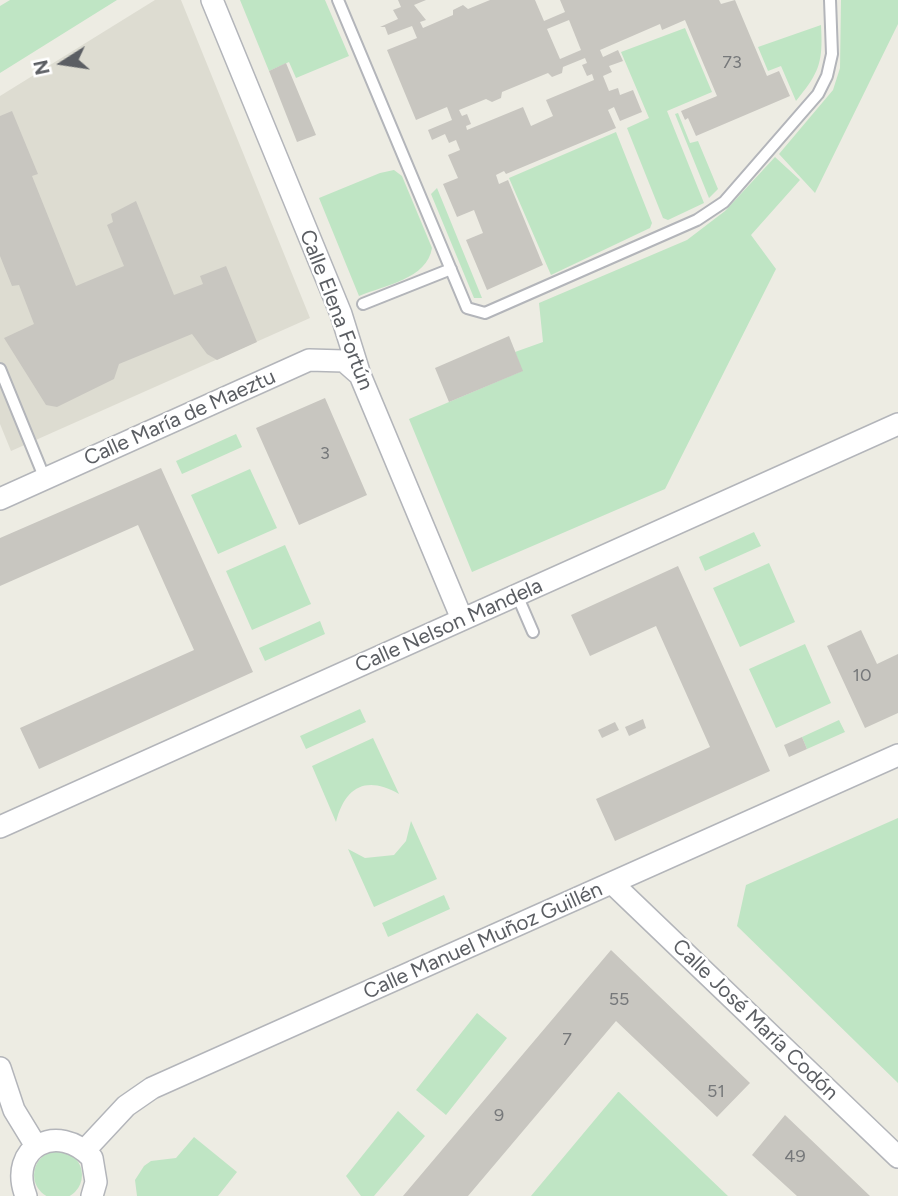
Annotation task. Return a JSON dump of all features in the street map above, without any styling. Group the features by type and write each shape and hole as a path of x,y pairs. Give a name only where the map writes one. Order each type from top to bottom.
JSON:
{"street":[{"name":"Calle Elena Fortún","path":"212,0 341,314 360,375 462,619"},
{"name":"Calle María de Maeztu","path":"0,499 309,360 345,361 360,375"},
{"name":"Calle Nelson Mandela","path":"0,827 898,424"},
{"name":"Calle Manuel Muñoz Guillén","path":"85,1150 126,1106 152,1088 898,755"},
{"name":"Calle José María Codón","path":"612,883 898,1157"},
{"path":"0,1068 14,1110 36,1146"},
{"path":"26,1196 21,1183 21,1170 27,1155 36,1146 50,1140 65,1140 85,1150 92,1158 96,1182 92,1196"}],"lane":[{"path":"338,0 467,308 485,313 697,220 724,202 818,94 827,76 832,54 830,0"},
{"path":"363,304 451,269"},
{"path":"0,369 45,479"},
{"path":"517,595 533,632"}],"shaded area":[{"path":"155,0 181,0 310,318 11,451 0,424 0,96"}],"green space":[{"path":"10,0 117,0 0,73 0,6"},
{"path":"240,0 325,0 349,56 296,78 289,62 269,71"},
{"path":"841,0 898,0 898,24 815,193 779,154 833,90 840,68"},
{"path":"821,25 818,66 796,101 781,66 768,71 758,47"},
{"path":"685,28 712,92 667,111 704,203 668,220 663,218 627,128 649,118 621,52"},
{"path":"678,113 690,143 698,141 718,189 709,198 675,114"},
{"path":"616,132 652,223 650,228 551,275 509,178"},
{"path":"775,157 800,180 751,235 776,269 665,489 472,572 409,419 522,371 515,352 543,342 539,303 687,240 725,211"},
{"path":"394,170 402,176 432,248 428,259 414,274 359,296 319,198"},
{"path":"437,188 482,298 474,298 431,194"},
{"path":"236,434 242,447 182,474 176,461"},
{"path":"250,469 277,528 218,554 191,495"},
{"path":"754,532 761,546 705,571 699,557"},
{"path":"285,545 311,604 252,630 226,571"},
{"path":"769,563 795,622 740,647 713,588"},
{"path":"320,621 325,634 265,661 259,648"},
{"path":"805,644 831,703 776,728 749,669"},
{"path":"360,709 366,722 306,749 300,736"},
{"path":"839,720 845,732 807,749 802,737"},
{"path":"373,738 399,794 376,785 358,788 345,800 336,822 312,766"},
{"path":"898,818 898,1083 737,926 746,885"},
{"path":"411,821 437,879 374,907 348,849 365,858 394,855 406,841"},
{"path":"444,895 450,909 388,937 382,923"},
{"path":"477,1013 507,1038 446,1115 416,1090"},
{"path":"619,1092 728,1196 531,1196"},
{"path":"398,1111 425,1136 374,1196 361,1196 346,1176"},
{"path":"194,1137 237,1172 218,1196 137,1196 135,1180 144,1166 151,1161 176,1158"},
{"path":"58,1151 75,1158 82,1175 75,1192 58,1199 41,1192 34,1175 41,1158"}],"building":[{"path":"398,0 426,0 414,5 426,20 420,22 423,28 453,15 453,10 463,5 468,9 490,0 535,0 544,21 565,12 560,0 719,0 721,4 735,0 767,76 779,71 790,96 696,136 688,118 685,120 681,111 717,96 685,20 662,30 660,24 600,50 603,57 618,50 623,61 609,66 612,72 603,76 609,91 618,88 620,95 633,90 642,112 620,121 614,107 608,110 616,128 506,174 504,171 496,175 499,184 508,180 543,265 487,290 466,240 483,233 474,210 457,217 443,184 458,178 448,155 460,150 456,140 449,143 445,134 432,140 428,130 452,120 447,107 416,120 387,50 417,38 412,26 388,35 385,27 380,27 398,19 393,10 401,7","holes":["569,20 581,50 560,59 547,29","585,58 587,63 582,65 587,76 592,74 594,80 546,100 553,116 531,126 523,107 467,130 466,126 471,124 467,114 462,116 459,110 486,99 492,102 501,98 502,92 548,73 552,77 562,73 563,67"]},
{"path":"286,63 316,135 297,142 269,71"},
{"path":"12,111 38,174 32,176 76,286 124,266 107,225 113,222 111,214 136,201 174,295 203,284 200,276 226,266 257,342 217,360 207,354 192,334 119,364 114,379 57,407 46,405 4,338 34,324 19,285 12,286 0,256 0,116"},
{"path":"509,336 523,371 449,402 435,368"},
{"path":"325,398 367,495 299,525 256,428"},
{"path":"161,468 253,672 39,769 20,728 194,650 138,525 0,586 0,538"},
{"path":"678,566 770,771 615,841 596,799 710,747 656,626 590,656 571,615"},
{"path":"861,630 877,664 898,654 898,713 865,728 827,646"},
{"path":"643,719 646,728 629,736 625,727"},
{"path":"615,722 619,730 602,738 598,730"},
{"path":"802,737 807,749 789,757 784,745"},
{"path":"611,950 750,1083 717,1117 616,1021 468,1196 403,1196"},
{"path":"785,1115 870,1196 797,1196 752,1155"}]}
